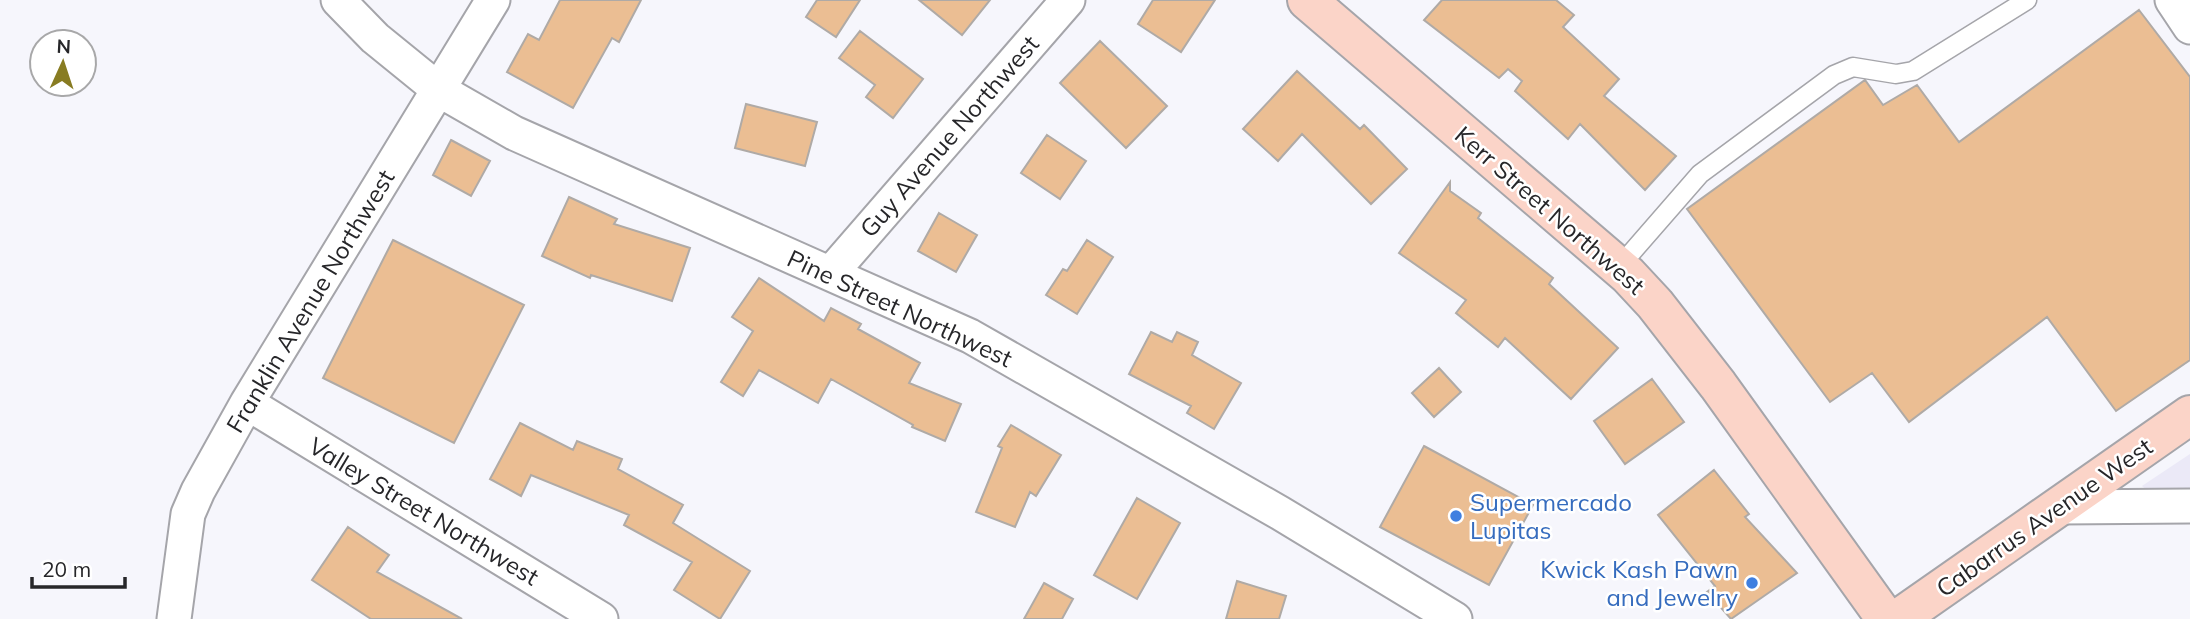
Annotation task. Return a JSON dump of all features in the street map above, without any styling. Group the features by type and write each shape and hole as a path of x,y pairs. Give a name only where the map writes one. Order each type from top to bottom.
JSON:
{"street":[{"name":"Pine Street Northwest","path":"338,0 375,37 439,90 514,133 970,336 1280,513 1455,619"},
{"name":"Franklin Avenue Northwest","path":"174,619 188,514 221,446 493,0"},
{"name":"Guy Avenue Northwest","path":"831,273 1068,0"},
{"name":"Kerr Street Northwest","path":"1307,0 1619,267 1656,304 1718,385 1886,619"},
{"path":"2172,0 2190,27"},
{"name":"Valley Street Northwest","path":"247,403 601,619"},
{"name":"Cabarrus Avenue West","path":"1898,619 2190,415"},
{"path":"2061,507 2190,506"}],"lane":[{"path":"1619,267 1700,174 1835,75 1853,67 1896,74 1913,71 2027,0"}],"shaded area":[{"path":"2190,454 2190,495 2154,496 2142,486"}],"building":[{"path":"560,0 641,0 619,42 612,38 573,108 507,72 528,34 539,40"},
{"path":"817,0 860,0 836,37 806,17"},
{"path":"919,0 990,0 962,35"},
{"path":"1153,0 1215,0 1181,52 1138,24"},
{"path":"1442,0 1556,0 1574,15 1563,27 1619,79 1604,96 1676,156 1645,190 1580,124 1568,139 1515,91 1522,81 1508,69 1499,78 1424,20"},
{"path":"2139,10 2190,77 2190,360 2116,411 2047,317 1909,422 1872,373 1830,402 1687,209 1865,80 1883,105 1917,85 1959,142"},
{"path":"860,31 923,79 893,118 866,97 875,85 839,58"},
{"path":"1100,41 1167,106 1126,148 1060,83"},
{"path":"1297,71 1360,129 1364,125 1407,169 1371,204 1302,134 1278,161 1243,129"},
{"path":"746,104 817,122 805,166 735,148"},
{"path":"1047,135 1086,161 1060,199 1021,173"},
{"path":"451,140 490,161 471,196 433,175"},
{"path":"1450,182 1450,191 1481,213 1478,218 1553,278 1549,284 1618,348 1571,399 1505,338 1498,347 1456,313 1466,300 1399,253"},
{"path":"569,197 617,219 614,224 690,248 672,301 591,275 590,278 542,256"},
{"path":"939,213 977,235 956,272 918,251"},
{"path":"393,240 524,305 454,443 323,378"},
{"path":"1087,240 1113,257 1077,314 1046,295 1063,269 1067,271"},
{"path":"759,278 824,321 831,308 861,324 858,329 920,363 909,383 961,404 945,441 912,427 913,425 831,379 818,403 759,370 743,396 721,382 753,331 732,317"},
{"path":"1151,332 1172,342 1177,332 1198,342 1192,355 1241,383 1214,429 1187,413 1191,406 1129,374"},
{"path":"1439,368 1461,392 1434,417 1412,393"},
{"path":"1652,379 1684,422 1625,464 1594,421"},
{"path":"520,423 573,450 577,441 622,459 618,469 683,505 673,523 750,571 720,619 674,590 692,562 624,525 629,515 531,475 521,496 490,479"},
{"path":"1011,425 1061,455 1036,496 1030,492 1015,527 976,512 1002,448 998,446"},
{"name":"Supermercado Lupitas","path":"1424,446 1533,505 1489,585 1380,527"},
{"path":"1714,470 1749,514 1745,517 1797,573 1731,619 1707,592 1715,586 1658,515"},
{"path":"1137,498 1180,523 1137,599 1094,575"},
{"path":"348,527 389,555 377,572 462,619 371,619 312,580"},
{"path":"1237,581 1286,596 1279,619 1226,619"},
{"path":"1044,583 1073,599 1062,619 1024,619"}],"place":[{"name":"Supermercado Lupitas","path":"1456,516"},
{"name":"Kwick Kash Pawn and Jewelry","path":"1752,583"}]}
